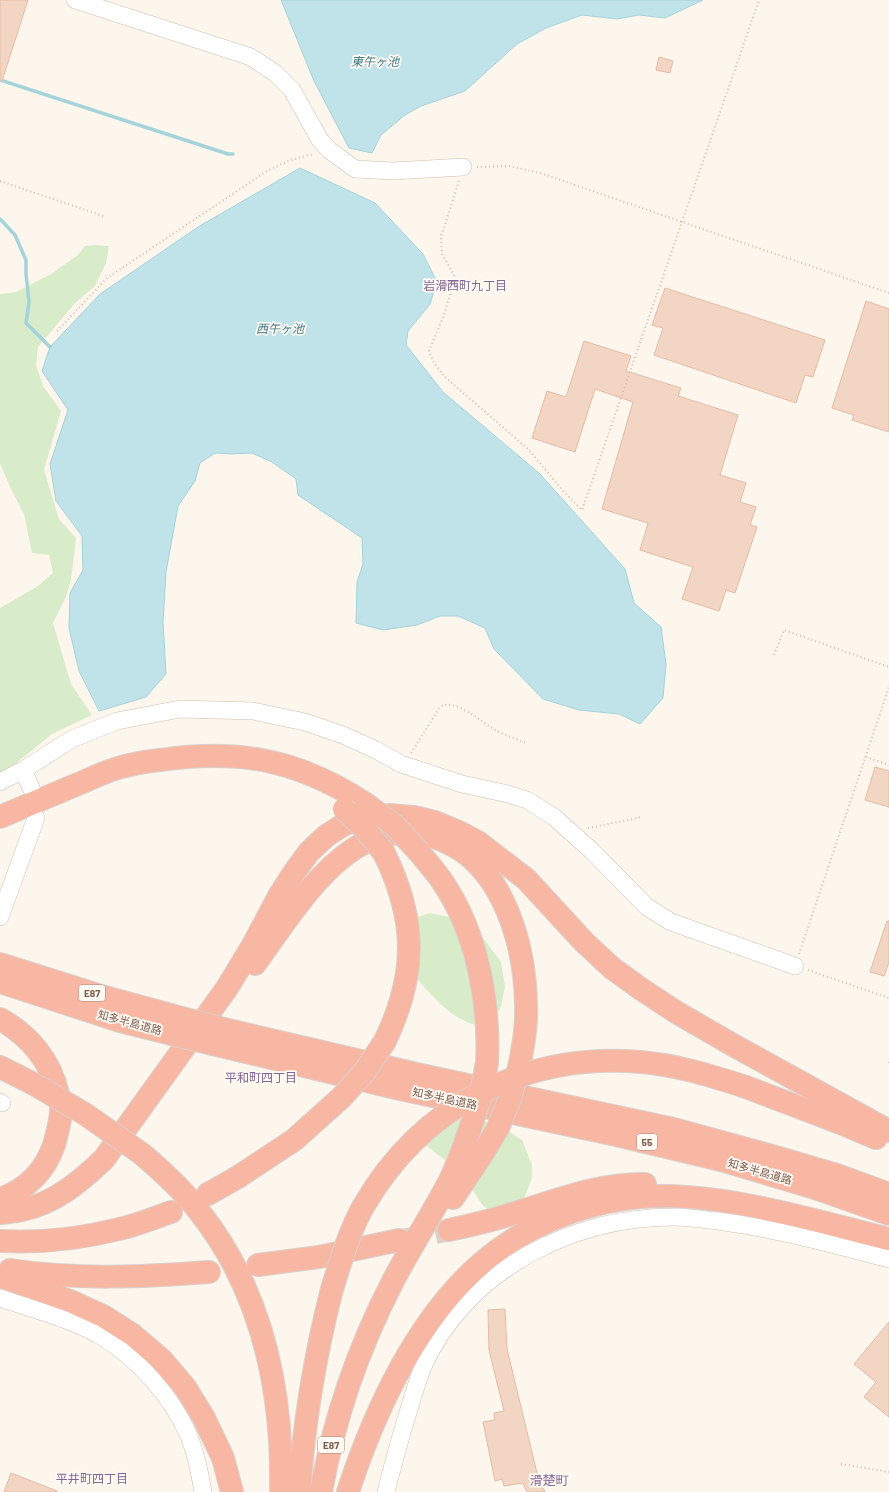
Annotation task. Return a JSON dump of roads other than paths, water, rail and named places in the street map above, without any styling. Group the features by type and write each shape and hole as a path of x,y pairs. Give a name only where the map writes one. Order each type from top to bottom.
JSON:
{"highway":[{"path":"0,817 115,769 150,761 187,756 224,755 253,758 282,764 307,772 330,783 366,804 394,825 419,852 442,882 457,908 477,960 487,1018 487,1063 480,1097 463,1150 449,1181 407,1255 377,1314 358,1358 344,1400"},
{"path":"187,756 264,771 292,780 316,790 344,809 365,829 384,853 392,868 403,900 409,950 408,967 401,1002 385,1041 365,1071 342,1097 294,1140 238,1177 208,1194"},
{"path":"0,1213 22,1210 44,1203 61,1194 83,1179 104,1159 180,1036 227,988 253,945 279,896 309,852 326,836 343,825 365,817 390,815 414,817 435,822 478,842 526,879 584,942 612,968 641,989 676,1012 733,1045 889,1130"},
{"path":"180,1036 191,1049 298,906 328,870 342,858 367,842 394,833 410,832 437,838 462,850 476,862 485,873 505,905 520,950 527,1006 519,1068 509,1101 498,1128 413,1264 344,1400"},
{"name":"知多半島道路","path":"0,964 98,995 180,1036"},
{"name":"知多半島道路","path":"0,982 120,1021 180,1036 219,1037 402,1080 616,1135 721,1160 815,1188 889,1214"},
{"path":"0,1019 23,1035 37,1048 48,1064 56,1084 61,1107 59,1128 50,1155 40,1172 28,1184 12,1195 0,1199"},
{"path":"299,1492 306,1413 314,1367 332,1289 353,1227 362,1208 387,1170 402,1151 432,1124 473,1096 498,1083 553,1066 594,1061 619,1060 642,1062 686,1069 746,1087 843,1124 889,1144"},
{"path":"0,1067 32,1083 85,1114 142,1154 181,1191 198,1210 231,1260 254,1310 267,1352 274,1384 282,1466 281,1492"},
{"name":"知多半島道路","path":"402,1080 681,1131 837,1175 889,1194"},
{"path":"448,1230 504,1216 581,1192 605,1187 640,1184 684,1187 736,1199 790,1215"},
{"path":"348,1492 366,1443 392,1384 425,1330 462,1282 483,1262 525,1233 570,1212 592,1206 643,1197 670,1196 706,1199 750,1206 889,1239"},
{"path":"0,1241 66,1239 120,1229 171,1212"},
{"path":"258,1265 319,1257 399,1240"},
{"path":"0,1269 66,1277 96,1278 140,1277 208,1272"},
{"path":"0,1276 70,1301 103,1316 133,1335 161,1359 185,1387 204,1418 223,1458 232,1492"},
{"name":"E87","path":"321,1492 330,1448 344,1400"}],"street":[{"path":"75,0 251,57 275,73 292,90 320,140 329,150 355,169 393,171 463,167"},
{"path":"0,782 23,770 72,739 117,721 180,709 253,711 305,722 343,735 376,750 404,766 462,784 508,794 527,800 554,817 592,851 647,907 670,922 795,966"},
{"path":"23,770 31,788"},
{"path":"0,917 36,818"},
{"path":"386,1492 416,1386 425,1362 438,1340 467,1300 483,1286 501,1271 548,1245 597,1226 647,1218 677,1217 764,1229 841,1246 889,1259"},
{"path":"0,1298 64,1320 99,1335 124,1352 152,1380 175,1409 189,1436 198,1462 203,1492"}],"water":[{"name":"東午ヶ池","path":"281,0 703,0 665,18 639,15 617,19 582,15 546,28 517,44 465,91 421,106 405,115 381,135 372,153 349,148 314,81"},
{"name":"西午ヶ池","path":"300,168 375,203 423,254 437,282 430,304 408,331 406,345 443,392 540,474 625,569 634,603 661,627 666,664 663,698 640,724 619,714 579,710 543,699 494,649 485,628 458,616 440,616 417,625 383,630 356,623 357,582 363,564 362,538 298,495 296,479 272,462 252,453 215,453 200,463 195,481 178,506 166,572 163,622 166,674 146,697 99,711 79,671 69,628 70,593 83,570 82,536 56,501 50,464 68,410 42,371 50,347 100,294 198,227"}],"waterway":[{"path":"0,80 228,154 233,154"},
{"path":"0,219 15,235 26,260 29,302 26,323 50,347"}],"tunnel":[{"path":"403,1240 449,1230"}],"district":[{"name":"岩滑西町九丁目","path":"465,285"},
{"name":"平和町四丁目","path":"261,1077"},
{"name":"平井町四丁目","path":"92,1478"},
{"name":"滑楚町","path":"549,1480"}]}
